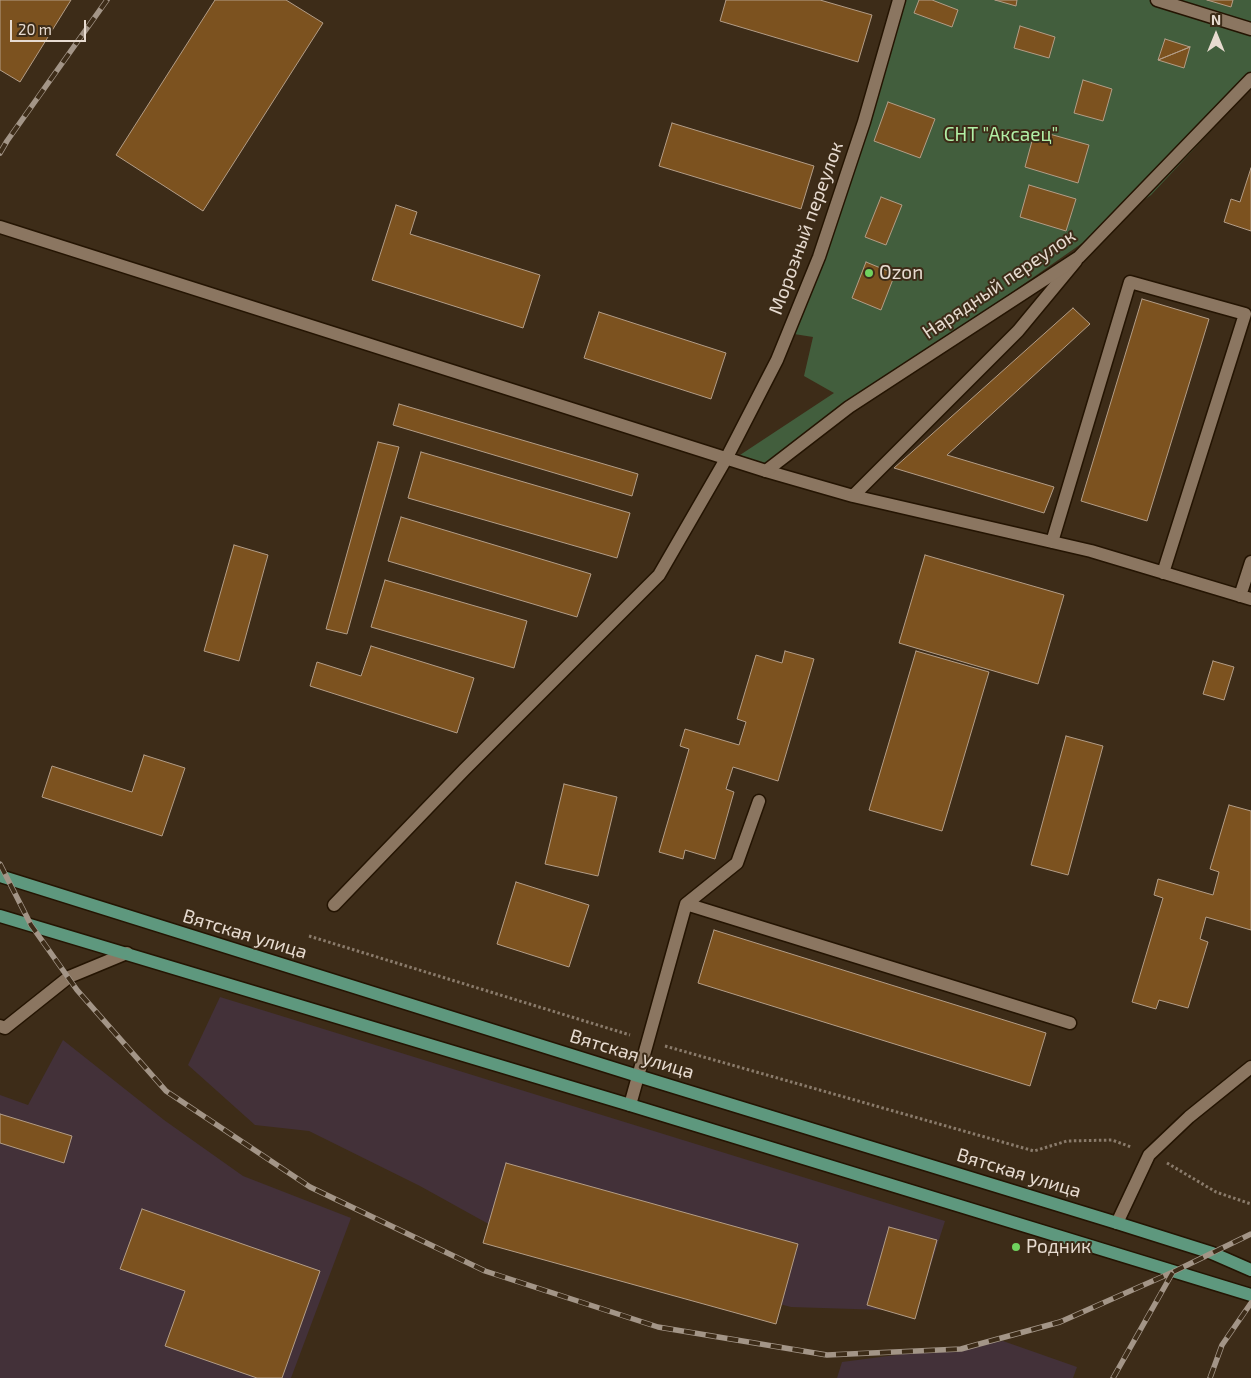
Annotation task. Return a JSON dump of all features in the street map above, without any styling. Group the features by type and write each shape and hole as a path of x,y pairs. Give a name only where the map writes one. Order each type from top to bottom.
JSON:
{"main road":[{"name":"Вятская улица","path":"0,876 638,1076 1117,1223 1212,1253 1251,1270"},
{"path":"0,916 630,1105 1251,1295"}],"street":[{"name":"Морозный переулок","path":"334,905 464,770 659,575 726,459 777,360 819,257 864,122 899,0"},
{"path":"1157,0 1251,29"},
{"name":"Нарядный переулок","path":"766,471 849,407 1079,257 1251,78"},
{"path":"0,227 726,459 853,496 1091,551 1245,597 1251,562"},
{"path":"853,496 1018,331 1079,257"},
{"path":"1052,542 1130,282 1246,314 1163,573"},
{"path":"630,1105 686,904 737,862 759,801"},
{"path":"686,904 1070,1023"},
{"path":"0,1026 5,1028 69,977 127,953"},
{"path":"1117,1223 1149,1155 1189,1117 1251,1067"}],"path":[{"path":"309,936 648,1041 1034,1151 1067,1141 1112,1140 1171,1165 1216,1192 1251,1204"}],"shaded area":[{"path":"220,997 945,1221 916,1311 791,1307 503,1232 420,1186 309,1131 255,1125 188,1065"},
{"path":"63,1040 164,1120 243,1176 351,1218 291,1378 0,1378 0,1095 28,1105"},
{"path":"1003,1341 1077,1367 1073,1378 837,1378 842,1362"}],"green space":[{"name":"СНТ \"Аксаец\"","path":"905,0 1251,0 1251,88 1151,195 765,465 740,455 834,393 804,376 813,337 794,334"}],"building":[{"path":"0,0 71,0 20,82 0,70"},
{"path":"215,0 286,0 323,23 203,211 116,155"},
{"path":"726,0 820,0 872,15 858,62 720,21"},
{"path":"919,0 932,0 958,10 952,27 914,13"},
{"path":"995,0 1017,0 1016,6"},
{"path":"1207,0 1233,0 1231,7"},
{"path":"1020,26 1055,37 1049,58 1014,48"},
{"path":"1165,39 1190,47 1158,60"},
{"path":"1190,47 1184,68 1158,60"},
{"path":"1083,80 1112,89 1103,121 1074,113"},
{"path":"888,102 935,119 920,158 874,141"},
{"path":"672,123 814,166 801,209 659,166"},
{"path":"1035,130 1089,145 1078,183 1025,167"},
{"path":"1251,168 1251,231 1224,222 1231,199 1240,202"},
{"path":"1029,185 1076,199 1066,231 1020,217"},
{"path":"881,197 902,205 886,245 865,237"},
{"path":"396,205 417,212 410,234 540,275 523,328 372,280"},
{"path":"866,262 895,274 881,310 852,298"},
{"path":"1142,299 1209,319 1147,521 1081,501"},
{"path":"1073,308 1090,324 947,455 1054,487 1044,513 894,468"},
{"path":"599,312 726,353 711,399 584,358"},
{"path":"399,404 638,474 632,496 393,425"},
{"path":"378,442 399,447 347,634 326,629"},
{"path":"421,452 630,513 617,558 408,498"},
{"path":"401,517 591,574 577,617 388,561"},
{"path":"234,545 268,555 239,661 204,651"},
{"path":"925,555 1064,595 1038,684 899,643"},
{"path":"385,580 527,621 514,668 371,627"},
{"path":"371,646 474,678 457,733 310,686 317,662 361,676"},
{"path":"785,651 814,659 778,781 733,767 726,789 734,792 715,859 685,850 683,859 659,852 689,749 680,746 685,729 739,745 746,722 737,719 756,655 782,663"},
{"path":"916,651 989,672 942,831 869,810"},
{"path":"1213,661 1234,667 1224,700 1203,694"},
{"path":"1066,736 1103,746 1068,875 1031,865"},
{"path":"144,755 185,768 162,836 42,797 52,766 132,792"},
{"path":"564,784 617,797 598,876 545,864"},
{"path":"1229,805 1251,811 1251,930 1206,917 1200,939 1208,942 1188,1008 1159,1000 1156,1009 1132,1002 1163,898 1154,895 1158,879 1213,895 1219,872 1210,869"},
{"path":"516,882 589,905 569,967 497,944"},
{"path":"714,930 1046,1033 1030,1086 698,983"},
{"path":"0,1114 72,1136 64,1163 0,1143"},
{"path":"506,1163 798,1244 776,1324 483,1243"},
{"path":"142,1209 320,1271 282,1378 257,1378 165,1346 185,1291 120,1269"},
{"path":"889,1227 937,1240 915,1319 867,1305"}],"railway":[{"path":"0,153 107,0"},
{"path":"0,864 31,925 77,990 166,1091 310,1187 485,1271 658,1327 827,1355 961,1349 1060,1322 1173,1272 1251,1234"},
{"path":"1113,1378 1173,1272"},
{"path":"1210,1378 1222,1345 1251,1303"}],"place":[{"name":"Ozon","path":"869,273"},
{"name":"Родник","path":"1016,1247"}]}
